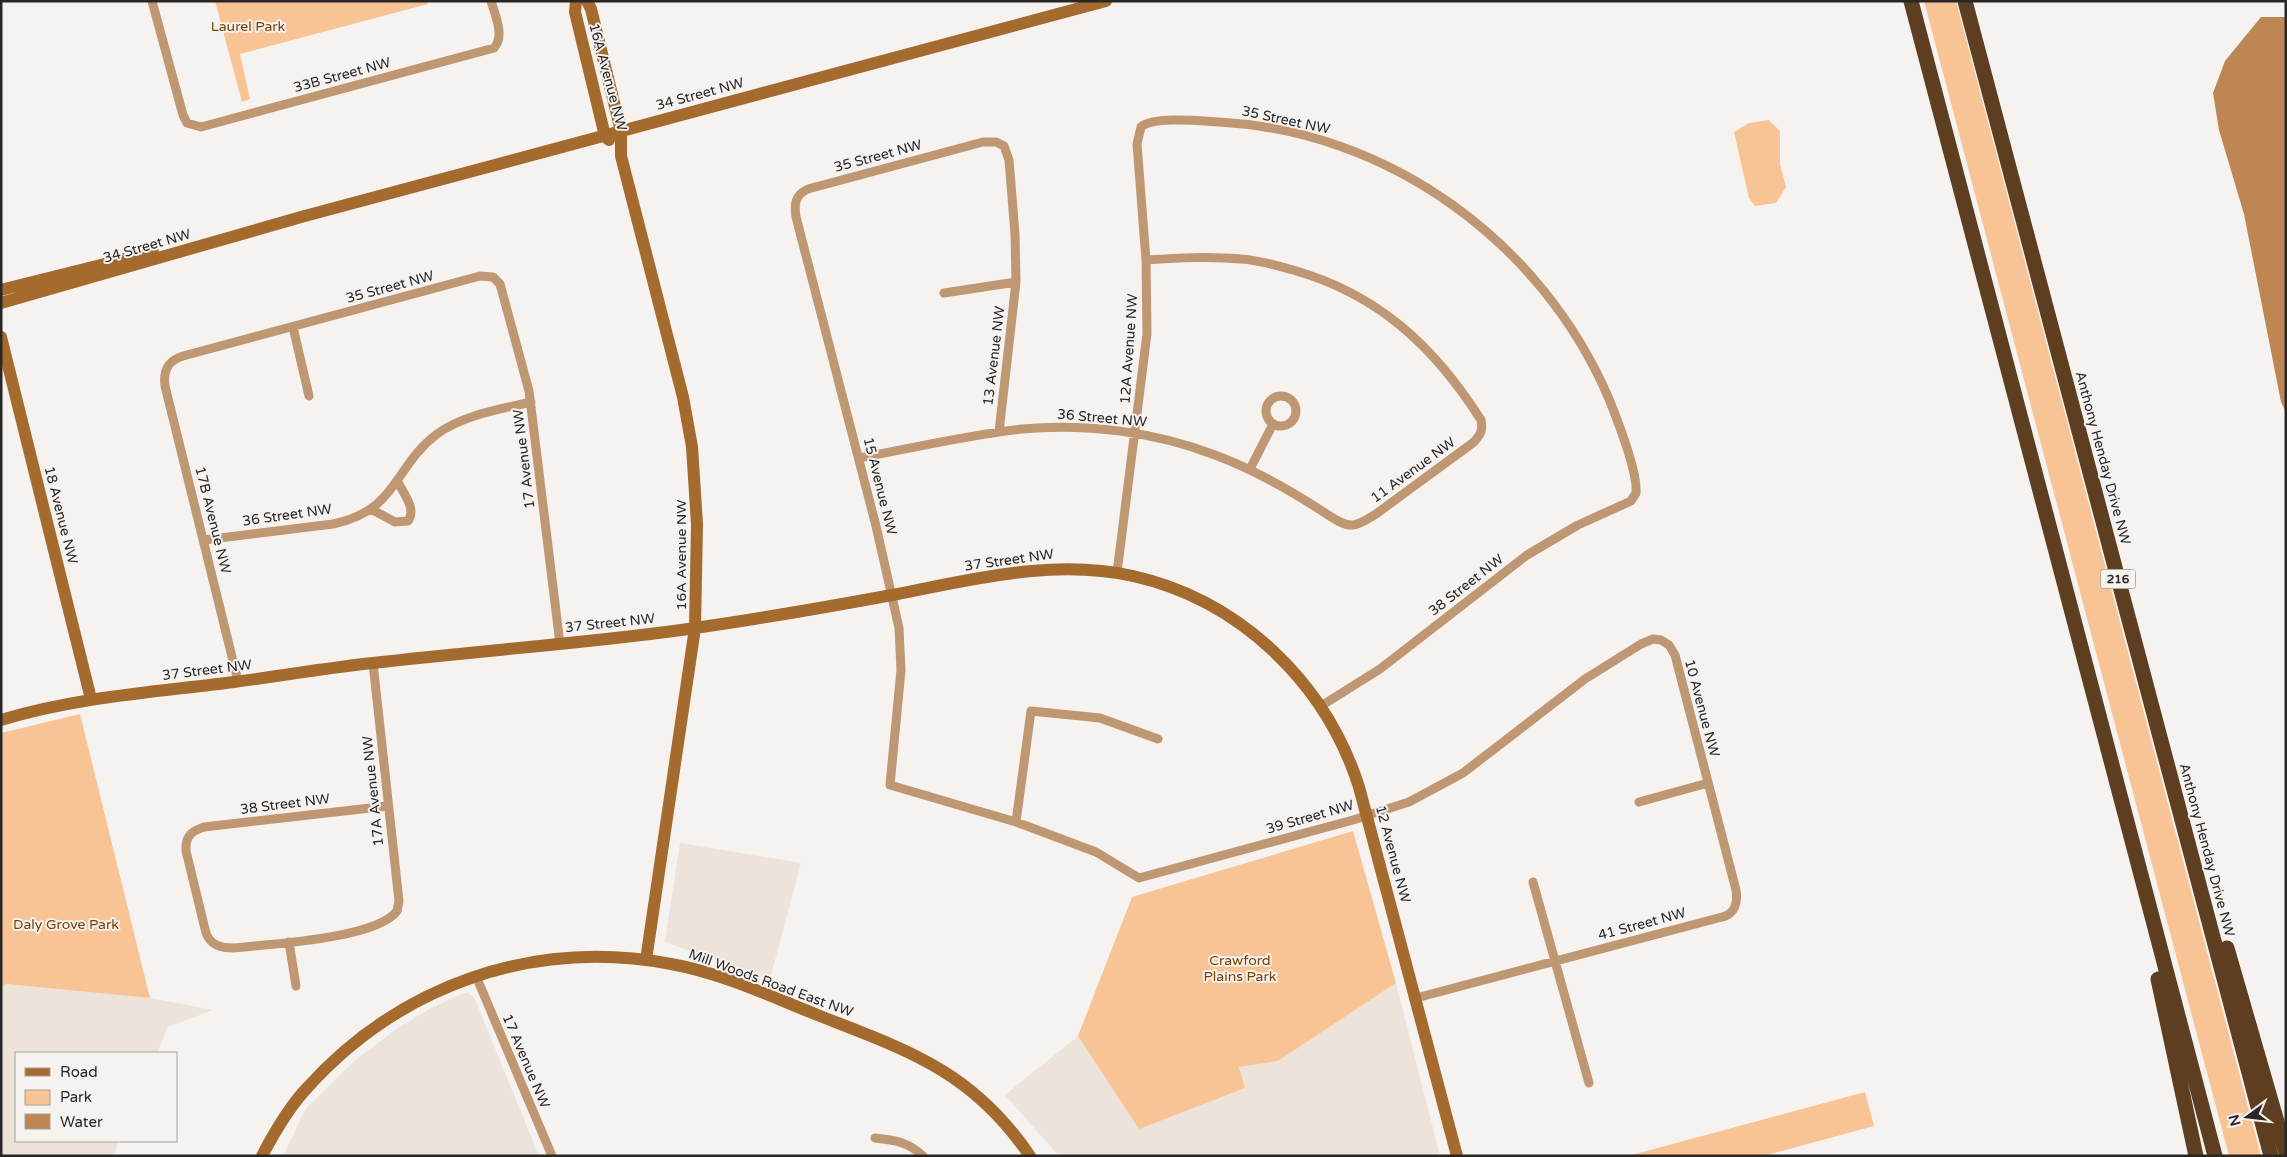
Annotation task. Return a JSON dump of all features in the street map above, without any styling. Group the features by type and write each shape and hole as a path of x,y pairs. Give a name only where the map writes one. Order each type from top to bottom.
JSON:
{"highway":[{"path":"1910,1 2215,1156"},
{"name":"Anthony Henday Drive NW","path":"1966,1 2271,1156"},
{"path":"2106,743 2196,1156"},
{"path":"2196,869 2216,910 2286,1153"}],"street":[{"name":"33B Street NW","path":"152,1 183,115 187,123 201,127 489,50 498,44 499,32 491,1"},
{"name":"16A Avenue NW","path":"576,1 575,12 605,136 621,156"},
{"name":"16A Avenue NW","path":"587,1 591,9 621,131 621,156 683,397 692,447 698,533 695,628 646,960"},
{"name":"34 Street NW","path":"1,290 302,216 1106,1"},
{"name":"35 Street NW","path":"1141,127 1149,122 1204,121 1251,125 1291,132 1339,146 1409,177 1473,219 1508,251 1550,298 1575,335 1596,371 1616,417 1636,484 1635,496"},
{"name":"12A Avenue NW","path":"1117,573 1147,334 1146,260 1137,144 1141,127"},
{"name":"35 Street NW","path":"796,199 808,189 983,142 1000,143"},
{"name":"13 Avenue NW","path":"999,432 1016,282 1015,234 1009,154 1000,143"},
{"name":"15 Avenue NW","path":"796,199 796,216 893,595 899,628 902,657 890,784"},
{"name":"34 Street NW","path":"1,303 302,216"},
{"name":"11 Avenue NW","path":"1146,260 1206,257 1256,261 1303,273 1345,290 1384,312 1430,351 1481,420 1482,428 1480,435 1474,442 1376,514 1362,522 1351,525"},
{"name":"35 Street NW","path":"167,366 174,359 183,356 480,276 494,277"},
{"name":"17 Avenue NW","path":"494,277 502,289 531,402 560,644"},
{"name":"13 Avenue NW","path":"944,293 1016,282"},
{"path":"293,327 309,396"},
{"name":"18 Avenue NW","path":"1,338 91,700"},
{"name":"17B Avenue NW","path":"167,366 164,375 165,386 238,682"},
{"name":"36 Street NW","path":"204,540 333,524 349,520 371,509 384,499 398,482 416,454 439,433 462,421 531,402"},
{"path":"1250,469 1274,424"},
{"name":"36 Street NW","path":"858,458 999,432 1059,427 1135,434 1192,446 1250,469 1279,484 1336,520 1351,525"},
{"path":"371,509 395,522 408,521 411,518 411,508 398,482"},
{"name":"38 Street NW","path":"1321,706 1380,669 1527,555 1578,525 1628,503 1635,496"},
{"name":"37 Street NW","path":"1,720 31,711 91,700 373,663 695,628 1036,569 1074,569 1117,573 1178,590 1215,608"},
{"name":"12 Avenue NW","path":"1215,608 1250,632 1278,655 1302,681 1321,706 1350,762 1367,815 1457,1156"},
{"name":"39 Street NW","path":"890,784 1016,822 1096,852 1139,878 1409,802 1444,785 1471,768 1610,662 1649,640 1666,642"},
{"name":"10 Avenue NW","path":"1666,642 1674,655 1736,890 1737,901 1734,910"},
{"name":"17A Avenue NW","path":"289,942 348,932 381,922 394,915 399,906 373,663"},
{"path":"1016,822 1031,711 1100,718 1158,739"},
{"path":"1639,802 1708,783"},
{"name":"38 Street NW","path":"289,942 234,948 214,944 206,933 190,869 186,851 188,836 204,827 388,806"},
{"path":"1533,882 1589,1083"},
{"name":"41 Street NW","path":"1416,998 1726,916 1734,910"},
{"path":"289,942 296,986"},
{"name":"Mill Woods Road East NW","path":"262,1156 306,1089 348,1047 395,1013 444,988 514,965 559,958 599,956 646,960 686,967 731,981 916,1054 950,1074 979,1097 1012,1132 1030,1156"},
{"name":"17 Avenue NW","path":"476,976 552,1156"},
{"path":"875,1138 901,1141 913,1147 923,1156"}],"shaded area":[{"path":"680,843 801,863 770,979 665,942"},
{"path":"1396,983 1440,1156 1059,1156 1005,1095 1078,1036 1139,1128 1244,1088 1239,1067 1278,1061"},
{"path":"5,984 150,998 213,1010 168,1027 157,1052 15,1052 15,1142 119,1142 113,1156 1,1156 1,986"},
{"path":"465,993 474,997 539,1156 283,1156 306,1108 358,1058 395,1030 431,1008"}],"green space":[{"name":"Laurel Park","path":"215,1 427,1 428,4 240,54 250,99 242,102"},
{"path":"1924,1 1956,1 2261,1156 2229,1156"},
{"path":"1769,120 1780,131 1780,164 1786,187 1776,203 1755,206 1749,198 1734,132 1749,123"},
{"name":"Daly Grove Park","path":"80,714 150,998 6,984 1,986 1,733"},
{"name":"Crawford Plains Park","path":"1353,831 1396,983 1278,1061 1239,1067 1245,1088 1139,1129 1078,1036 1132,897"},
{"path":"1865,1092 1874,1126 1763,1156 1628,1156"}],"water":[{"path":"2261,17 2286,17 2286,412 2281,402 2244,214 2219,130 2213,93 2225,61"}]}
